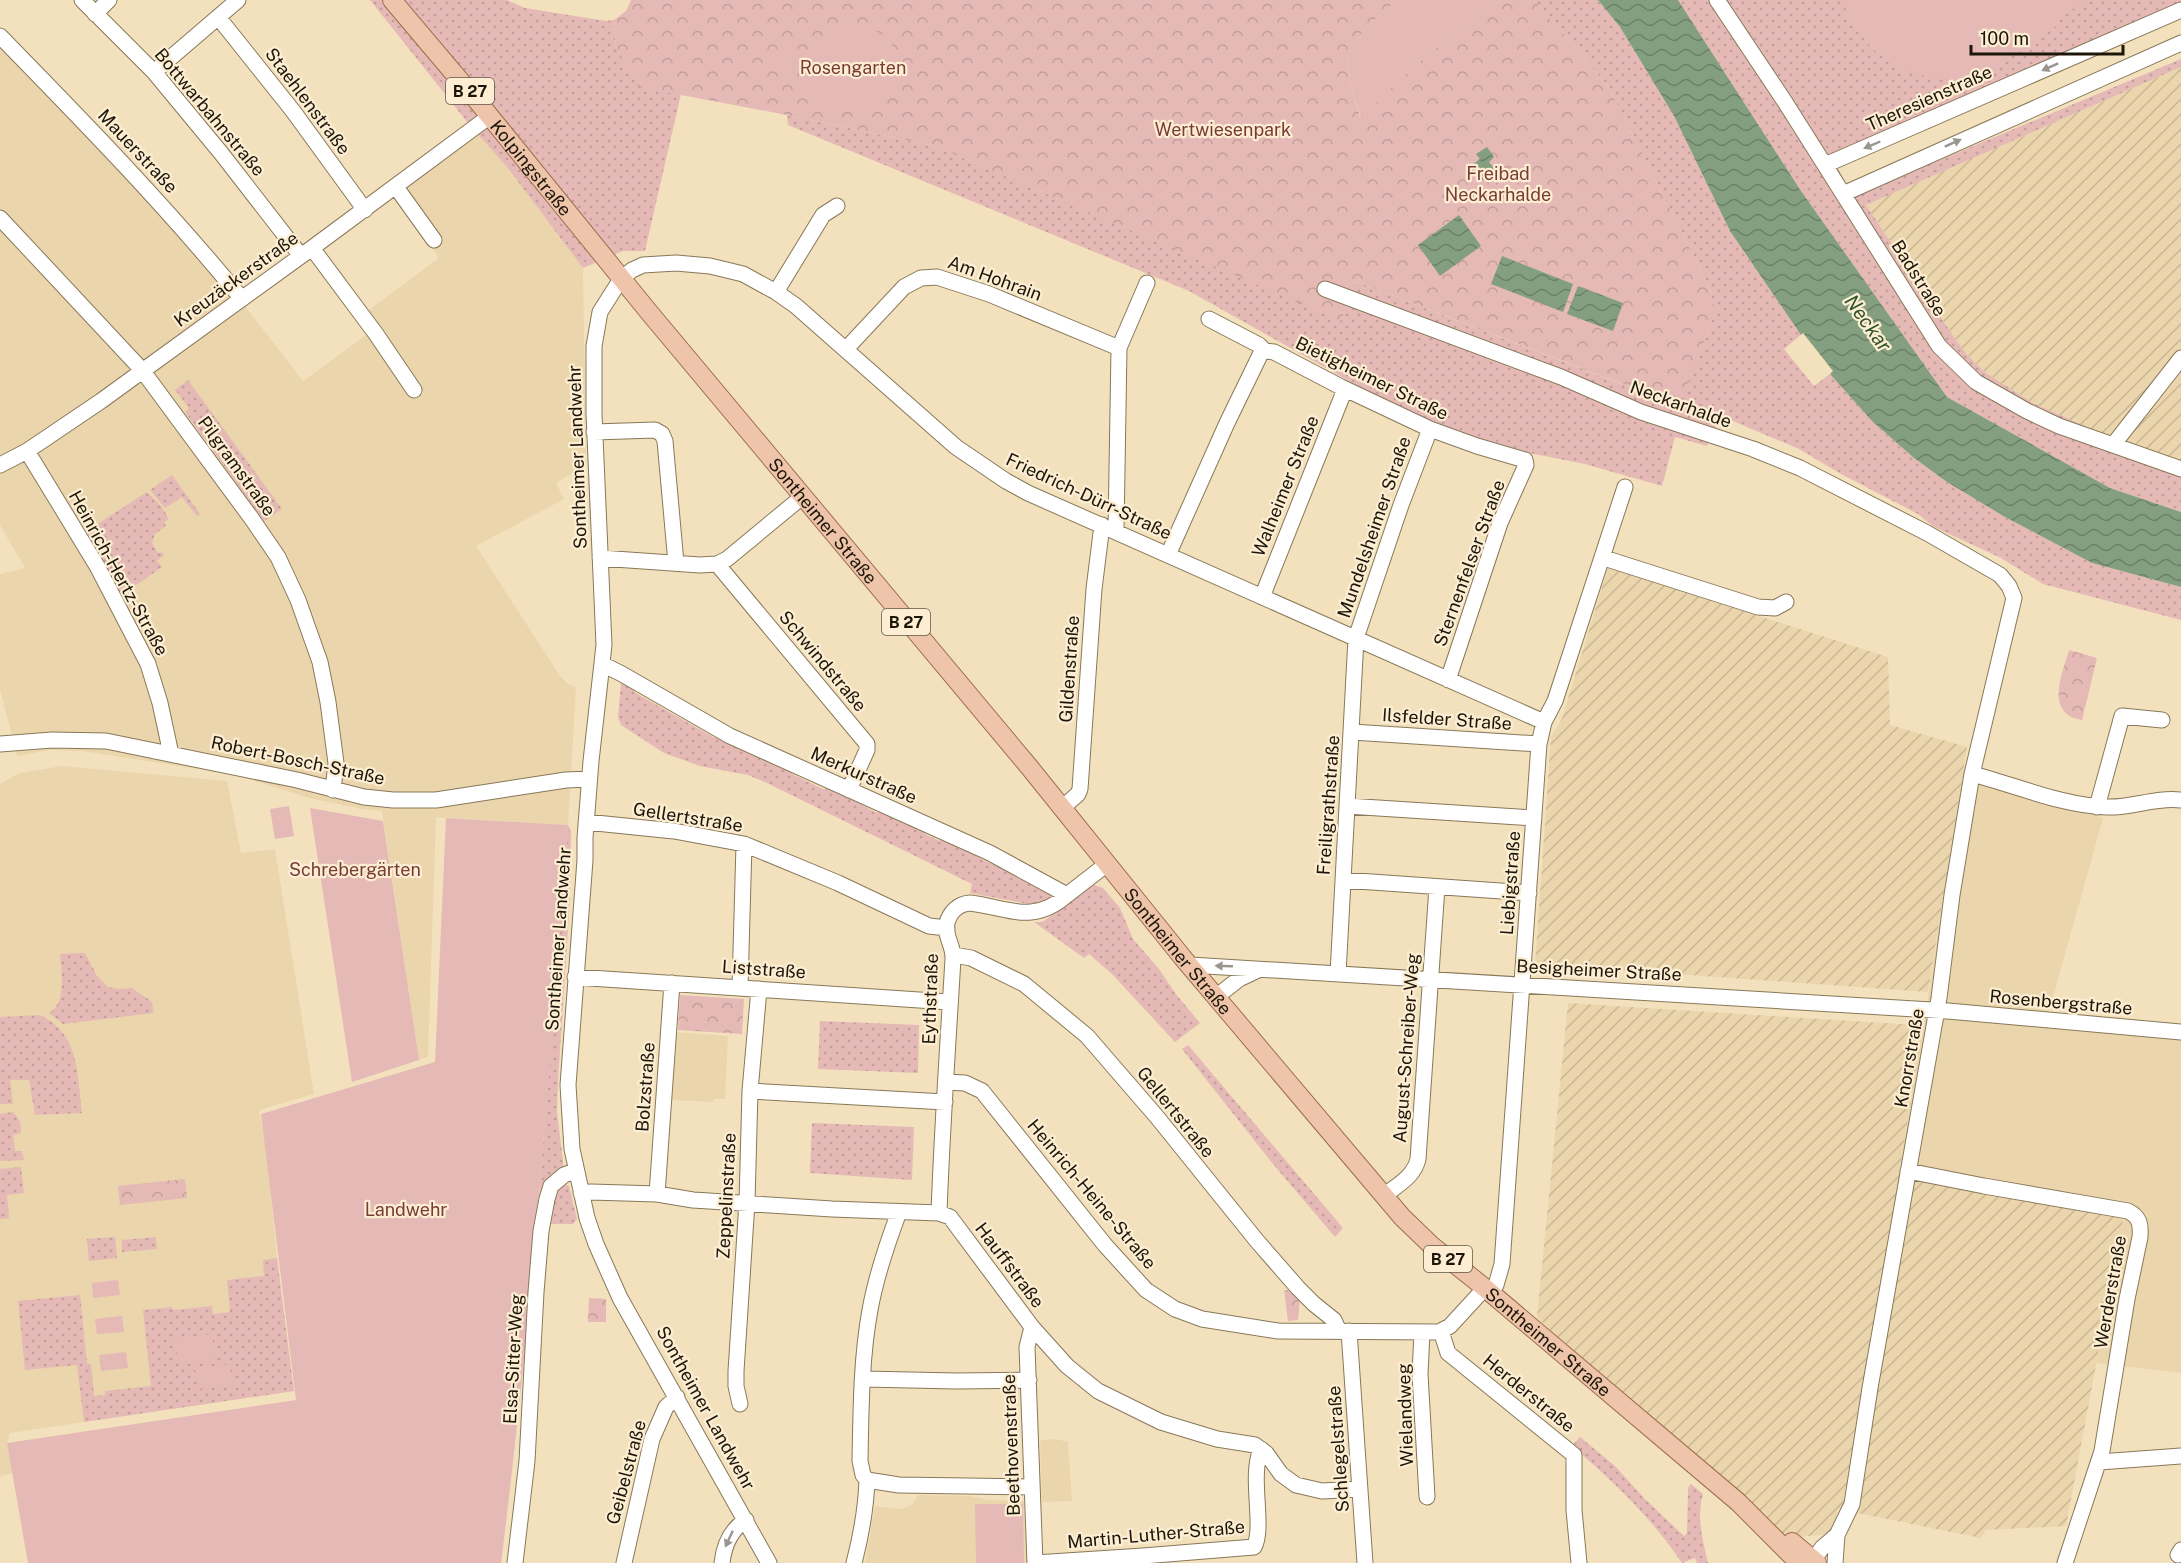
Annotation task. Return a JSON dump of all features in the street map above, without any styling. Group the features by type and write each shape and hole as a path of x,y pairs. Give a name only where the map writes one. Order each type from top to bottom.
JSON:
{"main road":[{"name":"Kolpingstraße","path":"392,0 490,116 621,279"},
{"name":"Sontheimer Straße","path":"621,279 1062,808 1216,997 1407,1222 1431,1245 1488,1290 1811,1562"}],"street":[{"name":"Bottwarbahnstraße","path":"82,0 154,72 376,334 414,390"},
{"path":"95,14 110,0"},
{"path":"154,72 238,0"},
{"name":"Badstraße","path":"1717,0 1785,102 1939,346 1956,365 1976,382 2059,426 2181,469"},
{"name":"Theresienstraße","path":"1825,165 2181,10"},
{"name":"Staehlenstraße","path":"218,17 293,111 365,210"},
{"name":"Mauerstraße","path":"0,36 171,215 242,298"},
{"path":"1843,194 2181,43"},
{"name":"Kreuzäckerstraße","path":"0,465 27,451 101,401 365,210 490,116"},
{"path":"396,186 434,240"},
{"path":"776,292 823,214 837,206"},
{"name":"Pilgramstraße","path":"0,218 142,370 252,519 286,571 313,641 324,681 336,763 333,790"},
{"name":"Friedrich-Dürr-Straße","path":"621,279 632,270 643,266 676,263 743,274 776,292 795,306 974,461 1028,493 1544,722"},
{"name":"Am Hohrain","path":"846,349 904,287 921,278 937,277 989,294 1119,348"},
{"name":"Sontheimer Landwehr","path":"621,279 600,312 594,346 594,432 604,625 589,779 575,978 568,1085 569,1130 575,1171 586,1218 611,1279 769,1563"},
{"name":"Gildenstraße","path":"1062,808 1078,794 1080,789 1094,589 1109,528 1119,348 1147,283"},
{"name":"Neckarhalde","path":"1325,289 1561,377 1641,412 1753,449 1800,468 1927,534 2000,576 2009,586"},
{"name":"Bietigheimer Straße","path":"1209,319 1259,345 1265,351 1274,352 1430,429 1525,460"},
{"path":"1168,555 1227,423 1261,353 1265,351"},
{"path":"2113,445 2181,358"},
{"name":"Walheimer Straße","path":"1262,597 1345,389"},
{"name":"Mundelsheimer Straße","path":"1356,638 1401,505 1430,429"},
{"path":"594,432 655,430 662,434 665,441 676,563"},
{"name":"Heinrich-Hertz-Straße","path":"27,451 97,566 148,664 171,754"},
{"name":"Sternenfelser Straße","path":"1448,680 1493,542 1526,465 1525,460"},
{"name":"Liebigstraße","path":"1488,1290 1496,1285 1502,1264 1539,744 1544,722 1556,701 1604,558 1625,487"},
{"path":"600,558 717,564 727,559 802,497"},
{"path":"1604,558 1758,607 1775,608 1786,602"},
{"name":"Schwindstraße","path":"717,564 867,744 867,750 849,790"},
{"name":"Knorrstraße","path":"1835,1563 1837,1535 1852,1504 1870,1388 1937,1010 1952,895 1972,774 2014,598 2009,586"},
{"name":"Freiligrathstraße","path":"1338,974 1356,638"},
{"name":"Merkurstraße","path":"602,664 730,736 990,853 1067,895"},
{"path":"2097,807 2122,716 2162,720"},
{"name":"Ilsfelder Straße","path":"1352,732 1539,744"},
{"name":"Robert-Bosch-Straße","path":"0,744 35,741 106,741 288,778 372,798 436,800 566,780 589,779"},
{"name":"Robert-Bosch-Straße","path":"0,750 35,741"},
{"path":"1972,774 2077,804 2097,807 2120,807 2159,799 2181,800"},
{"path":"1347,806 1534,818"},
{"name":"Gellertstraße","path":"586,822 674,831 744,844 838,883 929,926 946,928"},
{"path":"740,987 744,844"},
{"path":"1067,895 1107,864"},
{"path":"1343,880 1529,893"},
{"name":"August-Schreiber-Weg","path":"1384,1196 1409,1177 1418,1159 1437,887"},
{"name":"Eythstraße","path":"939,1213 949,1002 954,955 946,928 951,914 964,904 1034,913 1046,909 1067,895"},
{"name":"Gellertstraße","path":"954,955 971,958 1024,984 1087,1036 1257,1241 1306,1296 1344,1331"},
{"name":"Besigheimer Straße","path":"1190,965 1937,1010"},
{"path":"1216,997 1239,979 1258,970"},
{"name":"Liststraße","path":"575,978 949,1002"},
{"name":"Bolzstraße","path":"657,1194 672,984"},
{"name":"Zeppelinstraße","path":"740,1404 736,1380 747,1202 750,1091 759,989"},
{"name":"Rosenbergstraße","path":"1937,1010 2181,1032"},
{"name":"Heinrich-Heine-Straße","path":"946,1082 965,1083 982,1091 1105,1245 1138,1282 1166,1304 1188,1315 1216,1322 1278,1331 1441,1331"},
{"path":"750,1091 945,1101"},
{"name":"Elsa-Sitter-Weg","path":"514,1563 527,1461 541,1231 552,1186 564,1175 575,1171"},
{"name":"Werderstraße","path":"1908,1171 2128,1211 2137,1217 2141,1227 2140,1237 2099,1462 2065,1563"},
{"path":"581,1193 657,1194 693,1200 939,1213"},
{"path":"854,1563 862,1525 867,1480 860,1461 870,1311 885,1252 899,1212"},
{"name":"Hauffstraße","path":"939,1213 950,1217 1032,1328 1067,1366 1109,1398 1177,1427 1217,1439 1255,1445 1261,1449"},
{"path":"1441,1331 1450,1326 1488,1290"},
{"name":"Beethovenstraße","path":"1032,1328 1027,1347 1035,1563"},
{"name":"Schlegelstraße","path":"1344,1331 1365,1563"},
{"name":"Herderstraße","path":"1441,1331 1448,1353 1574,1455 1574,1510 1579,1563"},
{"name":"Wielandweg","path":"1422,1332 1420,1374 1428,1497"},
{"path":"864,1379 957,1382 1029,1380"},
{"name":"Geibelstraße","path":"624,1563 652,1439 666,1407 677,1397"},
{"path":"1261,1449 1281,1474 1296,1485 1322,1491 1360,1489"},
{"name":"Martin-Luther-Straße","path":"1035,1563 1254,1547 1257,1536 1256,1470 1261,1449"},
{"path":"2099,1462 2181,1456"},
{"path":"867,1480 899,1485 1032,1487"},
{"path":"722,1563 725,1545 730,1535 746,1520"},
{"name":"Knorrstraße","path":"1811,1562 1837,1535"}],"shaded area":[{"path":"0,40 231,288 303,381 376,328 366,312 439,258 388,185 468,123 507,167 583,268 586,465 556,483 564,499 476,546 560,676 568,684 576,687 568,825 436,817 428,1057 419,1060 382,811 309,798 236,775 83,751 50,750 17,756 0,689 0,574 25,568 0,525"},
{"path":"2181,67 2181,473 2033,403 1986,373 1968,356 1954,337 1866,205"},
{"path":"1608,568 1888,657 1890,725 1967,747 1928,992 1535,964 1551,737 1562,718"},
{"path":"62,766 227,781 241,853 275,849 314,1094 259,1110 266,1148 294,1391 10,1433 7,1443 13,1473 0,1476 0,784 20,773"},
{"path":"1963,770 2103,818 2048,1015 2181,1028 2181,1373 2097,1363 2125,1210 1899,1173"},
{"path":"1568,1003 1916,1025 1922,1036 1899,1173 2125,1210 2066,1526 1986,1530 1981,1538 1838,1509 1832,1534 1785,1538 1679,1454 1537,1317"},
{"path":"674,1032 728,1036 725,1099 714,1099 714,1102 669,1100"},
{"path":"1056,1439 1068,1442 1072,1501 1042,1502 1040,1442"},
{"path":"920,1495 970,1496 989,1500 1024,1501 1027,1563 865,1563 875,1506 901,1509 912,1505"}],"green space":[{"path":"370,0 507,0 525,8 606,21 614,20 616,47 639,86 681,94 645,251 623,251 583,268 507,167 468,123"},
{"path":"631,0 1398,0 1367,26 1347,57 1351,87 1360,116 1430,52 1501,0 1534,0 1608,86 1712,293 1709,295 1716,311 1679,406 1355,281 1341,321 935,146 639,87 616,47 614,20 626,11"},
{"path":"1398,0 1501,0 1430,52 1361,117 1351,87 1347,57 1367,26"},
{"path":"1534,0 1598,0 1620,27 1674,116 1730,231 1801,335 1784,349 1814,386 1830,374 1872,421 1914,458 1947,482 2005,517 2092,563 2181,587 2181,620 2043,584 2001,558 1934,527 1918,514 1841,474 1799,449 1721,416 1707,446 1675,437 1662,486 1585,464 1498,447 1420,419 1189,291 788,125 787,115 935,146 1341,320 1355,281 1678,406 1716,311 1708,295 1712,293 1608,86"},
{"path":"1678,0 2181,0 2181,2 1830,155 1854,196 2181,59 2181,67 1866,205 1968,356 1986,373 2033,403 2082,425 2121,451 2181,473 2181,512 2110,488 1947,397 1801,191"},
{"path":"1842,0 2084,0 2059,20 2059,24 2023,49 1998,64 1957,80 1956,77 1917,74 1885,59 1860,34"},
{"name":"Rosengarten","path":"858,24 875,30 888,40 903,70 882,101 861,112 849,112 801,97 810,57 820,38 829,31"},
{"path":"791,42 800,52 797,65 783,66 771,59 778,48"},
{"path":"188,380 282,509 264,521 185,412 189,408 175,390"},
{"path":"172,475 200,514 197,516 182,497 165,508 150,490"},
{"path":"147,492 161,506 169,519 164,522 166,526 155,534 152,543 158,553 162,552 164,555 157,561 162,567 121,596 85,532"},
{"path":"2069,650 2097,658 2082,720 2068,715 2062,709 2059,701 2061,675"},
{"path":"623,681 636,688 634,692 715,738 717,734 794,769 792,774 825,790 827,785 864,801 862,805 877,813 879,809 927,829 925,834 940,841 943,837 983,860 1052,889 1055,893 1051,901 1028,904 970,893 972,884 767,783 748,775 700,766 664,753 621,725 618,717"},
{"path":"289,806 294,836 275,839 270,809"},
{"name":"Schrebergärten","path":"310,808 383,821 419,1060 352,1082"},
{"name":"Landwehr","path":"446,818 568,825 531,1287 501,1563 28,1563 7,1443 296,1400 261,1114 435,1062"},
{"path":"568,825 571,830 570,898 557,1111 564,1170 544,1196 539,1196"},
{"path":"1092,884 1103,888 1120,908 1133,939 1200,1023 1175,1042 1112,974 1089,954 1084,958 1034,922 1042,922"},
{"path":"85,953 97,976 108,987 132,988 152,1002 153,1013 63,1024 49,1013 55,1008 61,994 60,954"},
{"path":"680,995 744,999 742,1034 678,1030"},
{"path":"40,1015 53,1023 70,1044 77,1070 82,1113 35,1115 29,1080 10,1080 13,1104 0,1104 0,1017"},
{"path":"820,1021 919,1025 918,1073 818,1069"},
{"path":"1188,1045 1343,1228 1335,1237 1273,1164 1182,1049"},
{"path":"13,1112 20,1121 21,1133 13,1135 15,1151 22,1151 24,1160 0,1161 0,1114"},
{"path":"812,1123 914,1127 912,1180 810,1173"},
{"path":"21,1167 24,1193 7,1195 9,1218 0,1219 0,1169"},
{"path":"185,1179 187,1198 120,1205 118,1186"},
{"path":"562,1183 569,1186 577,1219 573,1224 549,1224 555,1190"},
{"path":"115,1237 117,1258 89,1261 87,1239"},
{"path":"156,1237 157,1249 122,1252 122,1240"},
{"path":"277,1258 294,1391 84,1422 77,1365 25,1370 18,1301 80,1295 87,1363 91,1364 94,1396 105,1395 105,1391 151,1386 143,1310 212,1306 213,1314 230,1312 227,1280 264,1276 263,1260"},
{"path":"118,1280 120,1295 93,1298 92,1283"},
{"path":"1284,1290 1291,1290 1300,1297 1298,1320 1288,1321"},
{"path":"589,1298 606,1299 606,1322 588,1322"},
{"path":"122,1316 124,1332 97,1334 95,1319"},
{"path":"212,1334 215,1360 178,1365 175,1339"},
{"path":"126,1352 128,1368 101,1371 99,1355"},
{"path":"230,1364 233,1384 198,1389 195,1369"},
{"path":"1580,1437 1615,1466 1644,1498 1684,1536 1687,1533 1688,1488 1691,1484 1703,1494 1700,1520 1708,1563 1697,1563 1695,1558 1682,1563 1658,1530 1631,1500 1572,1446"},
{"path":"975,1504 1023,1504 1024,1563 976,1563"}],"water":[{"name":"Neckar","path":"1598,0 1678,0 1801,191 1947,397 2110,488 2181,512 2181,587 2092,563 2005,517 1947,482 1914,458 1872,421 1830,374 1833,371 1803,333 1801,335 1730,231 1674,116 1620,27"},
{"path":"1487,147 1494,157 1489,162 1496,171 1480,182 1469,167 1480,159 1476,154"},
{"path":"1459,215 1481,246 1440,276 1418,245"},
{"path":"1502,256 1573,284 1563,312 1491,284"},
{"path":"1578,286 1623,303 1613,331 1567,314"}],"park label":[{"name":"Wertwiesenpark","path":"1223,129"},
{"name":"Freibad Neckarhalde","path":"1498,183"}]}
